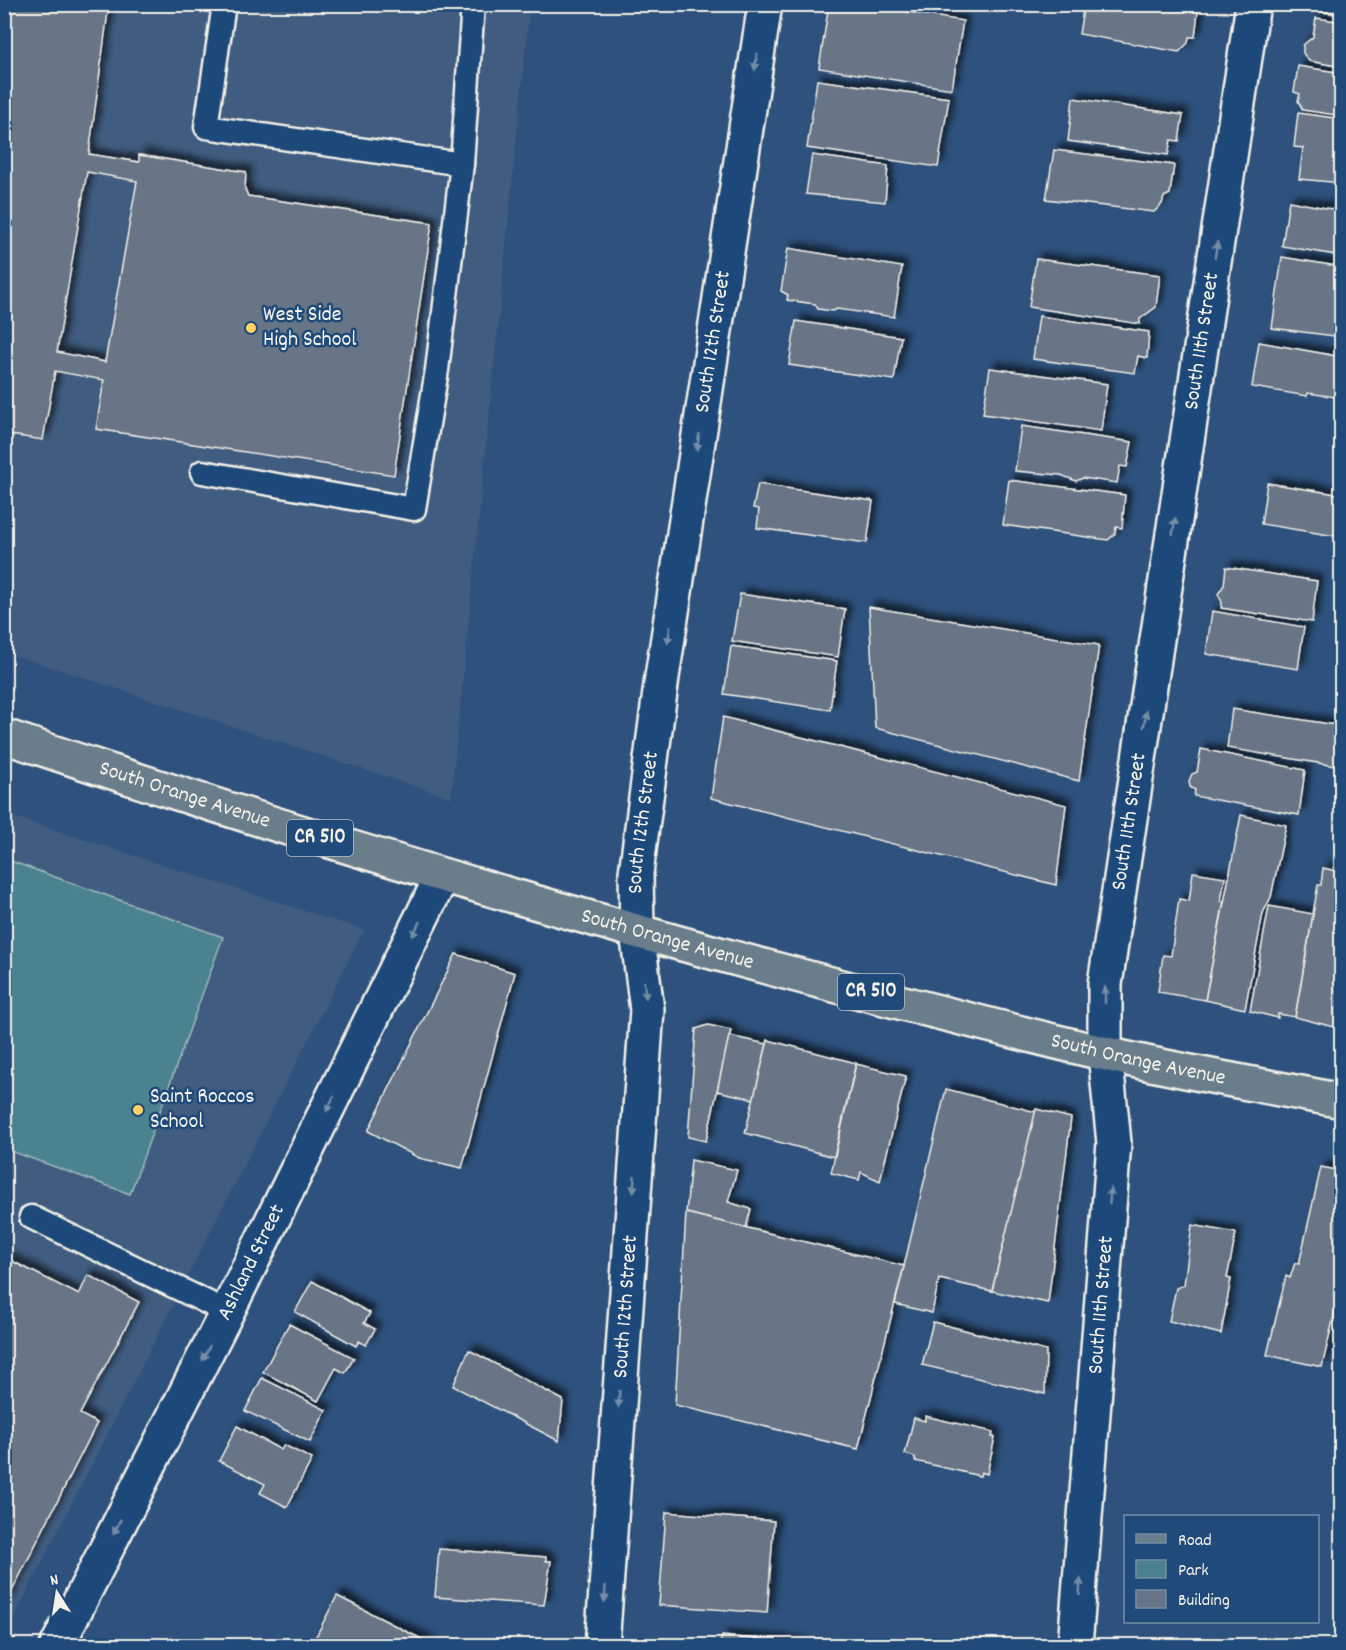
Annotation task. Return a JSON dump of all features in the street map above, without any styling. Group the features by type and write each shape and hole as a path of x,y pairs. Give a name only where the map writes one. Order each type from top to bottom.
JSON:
{"main road":[{"name":"South Orange Avenue","path":"4,736 442,876 637,932 1105,1053 1341,1101"}],"street":[{"name":"South 12th Street","path":"602,1646 646,1010 637,932 636,873 662,677 765,4"},
{"name":"South 11th Street","path":"1075,1646 1114,1143 1105,1053 1105,984 1252,4"},
{"name":"Ashland Street","path":"57,1646 442,876"}],"lane":[{"path":"224,4 206,127 462,164"},
{"path":"202,472 414,509 437,370 462,164 473,4"},
{"path":"31,1217 226,1312"}],"shaded area":[{"name":"West Side High School","path":"5,5 530,5 451,798 5,652"},
{"name":"Saint Roccos School","path":"5,814 364,930 5,1635"}],"green space":[{"path":"5,859 223,937 130,1194 5,1149"}],"building":[{"path":"4,4 109,4 89,154 139,162 139,155 246,172 245,189 248,196 432,223 394,475 96,429 104,380 55,371 43,440 4,434","holes":["87,172 137,181 105,362 57,352"]},
{"path":"829,4 861,4 963,21 952,89 819,68"},
{"path":"909,4 945,4 944,10"},
{"path":"1084,4 1199,4 1195,37 1189,37 1188,43 1179,52 1079,34"},
{"path":"1310,4 1342,4 1342,15 1308,10"},
{"path":"1316,18 1342,22 1342,67 1309,61 1303,53 1303,45 1313,37"},
{"path":"1298,66 1342,73 1342,116 1303,110 1298,101 1300,94 1294,92"},
{"path":"817,80 949,98 938,167 807,148"},
{"path":"1073,98 1183,115 1179,141 1171,140 1168,155 1068,141"},
{"path":"1298,113 1342,119 1342,183 1299,179 1303,148 1294,147"},
{"path":"1054,150 1174,165 1170,194 1164,197 1162,204 1154,212 1046,199"},
{"path":"812,155 888,166 885,202 806,194"},
{"path":"1289,201 1342,211 1342,256 1282,246"},
{"path":"788,248 902,267 894,317 837,309 833,311 818,309 815,304 787,300 788,295 781,291"},
{"path":"1282,257 1342,267 1342,337 1272,328"},
{"path":"1036,259 1160,275 1156,307 1140,319 1140,324 1029,307"},
{"path":"1039,316 1149,332 1147,358 1138,356 1135,373 1033,359"},
{"path":"796,321 901,337 894,380 789,365"},
{"path":"1259,342 1342,357 1342,398 1308,393 1307,396 1252,387"},
{"path":"990,368 1107,384 1101,431 983,414"},
{"path":"1021,426 1132,442 1127,467 1120,466 1117,483 1083,478 1076,481 1061,475 1015,471"},
{"path":"1009,480 1125,495 1122,528 1116,527 1115,534 1108,540 1003,525"},
{"path":"1267,483 1342,495 1342,537 1261,524"},
{"path":"758,484 873,501 867,543 757,528 759,509 753,508"},
{"path":"1226,567 1317,581 1312,622 1221,608 1222,602 1218,594 1224,585"},
{"path":"740,594 845,609 838,657 732,641"},
{"path":"869,607 1099,645 1079,781 875,728"},
{"path":"1212,611 1304,627 1298,669 1206,654"},
{"path":"731,646 837,661 830,710 724,694"},
{"path":"1232,709 1342,726 1342,767 1227,748"},
{"path":"723,717 1066,805 1056,885 711,798"},
{"path":"1201,749 1305,770 1299,815 1194,796 1195,790 1190,787 1189,781 1192,774 1197,772"},
{"path":"1241,815 1286,825 1271,897 1263,913 1245,1009 1205,1000"},
{"path":"1341,841 1342,1016 1338,1028 1295,1017 1318,885 1321,885 1323,868 1336,871"},
{"path":"1193,872 1225,877 1221,901 1224,901 1205,1000 1158,992 1163,955 1171,956 1179,899 1189,901"},
{"path":"1269,906 1313,914 1295,1017 1278,1014 1278,1018 1250,1011"},
{"path":"456,954 515,973 462,1168 419,1158 368,1131"},
{"path":"708,1025 731,1030 706,1141 688,1137 696,1029"},
{"path":"729,1036 767,1044 754,1099 717,1091"},
{"path":"768,1040 856,1063 834,1157 745,1133"},
{"path":"856,1064 906,1076 880,1181 861,1172 859,1180 831,1173"},
{"path":"946,1089 1036,1112 992,1291 939,1279 932,1313 895,1304"},
{"path":"1036,1109 1071,1118 1048,1303 992,1291"},
{"path":"691,1160 737,1170 728,1202 751,1209 746,1228 686,1213"},
{"path":"1321,1167 1342,1171 1342,1282 1322,1367 1267,1355 1286,1276 1290,1278 1295,1263 1299,1264"},
{"path":"686,1213 904,1266 858,1449 675,1405"},
{"path":"1192,1225 1236,1233 1227,1278 1231,1279 1221,1334 1169,1321 1176,1288 1184,1285"},
{"path":"4,1257 79,1295 88,1275 139,1302 80,1414 97,1423 4,1607"},
{"path":"312,1281 370,1313 364,1323 375,1329 366,1345 359,1341 356,1346 295,1312"},
{"path":"933,1322 1046,1351 1045,1394 922,1365"},
{"path":"289,1324 354,1358 345,1373 336,1368 318,1401 263,1372"},
{"path":"469,1350 563,1400 559,1441 453,1386"},
{"path":"262,1378 326,1410 310,1442 245,1411"},
{"path":"925,1416 993,1432 992,1437 995,1437 987,1474 981,1472 980,1476 915,1461 915,1457 905,1454 914,1418 925,1421"},
{"path":"237,1426 281,1450 284,1445 312,1459 287,1507 260,1493 265,1484 219,1461"},
{"path":"666,1512 774,1521 767,1613 659,1605"},
{"path":"439,1549 546,1557 546,1561 551,1561 544,1605 435,1597"},
{"path":"337,1596 435,1646 311,1646"},
{"path":"722,1636 799,1643 801,1646 719,1646"}],"place":[{"name":"West Side High School","path":"251,328"},
{"name":"Saint Roccos School","path":"138,1110"}]}
